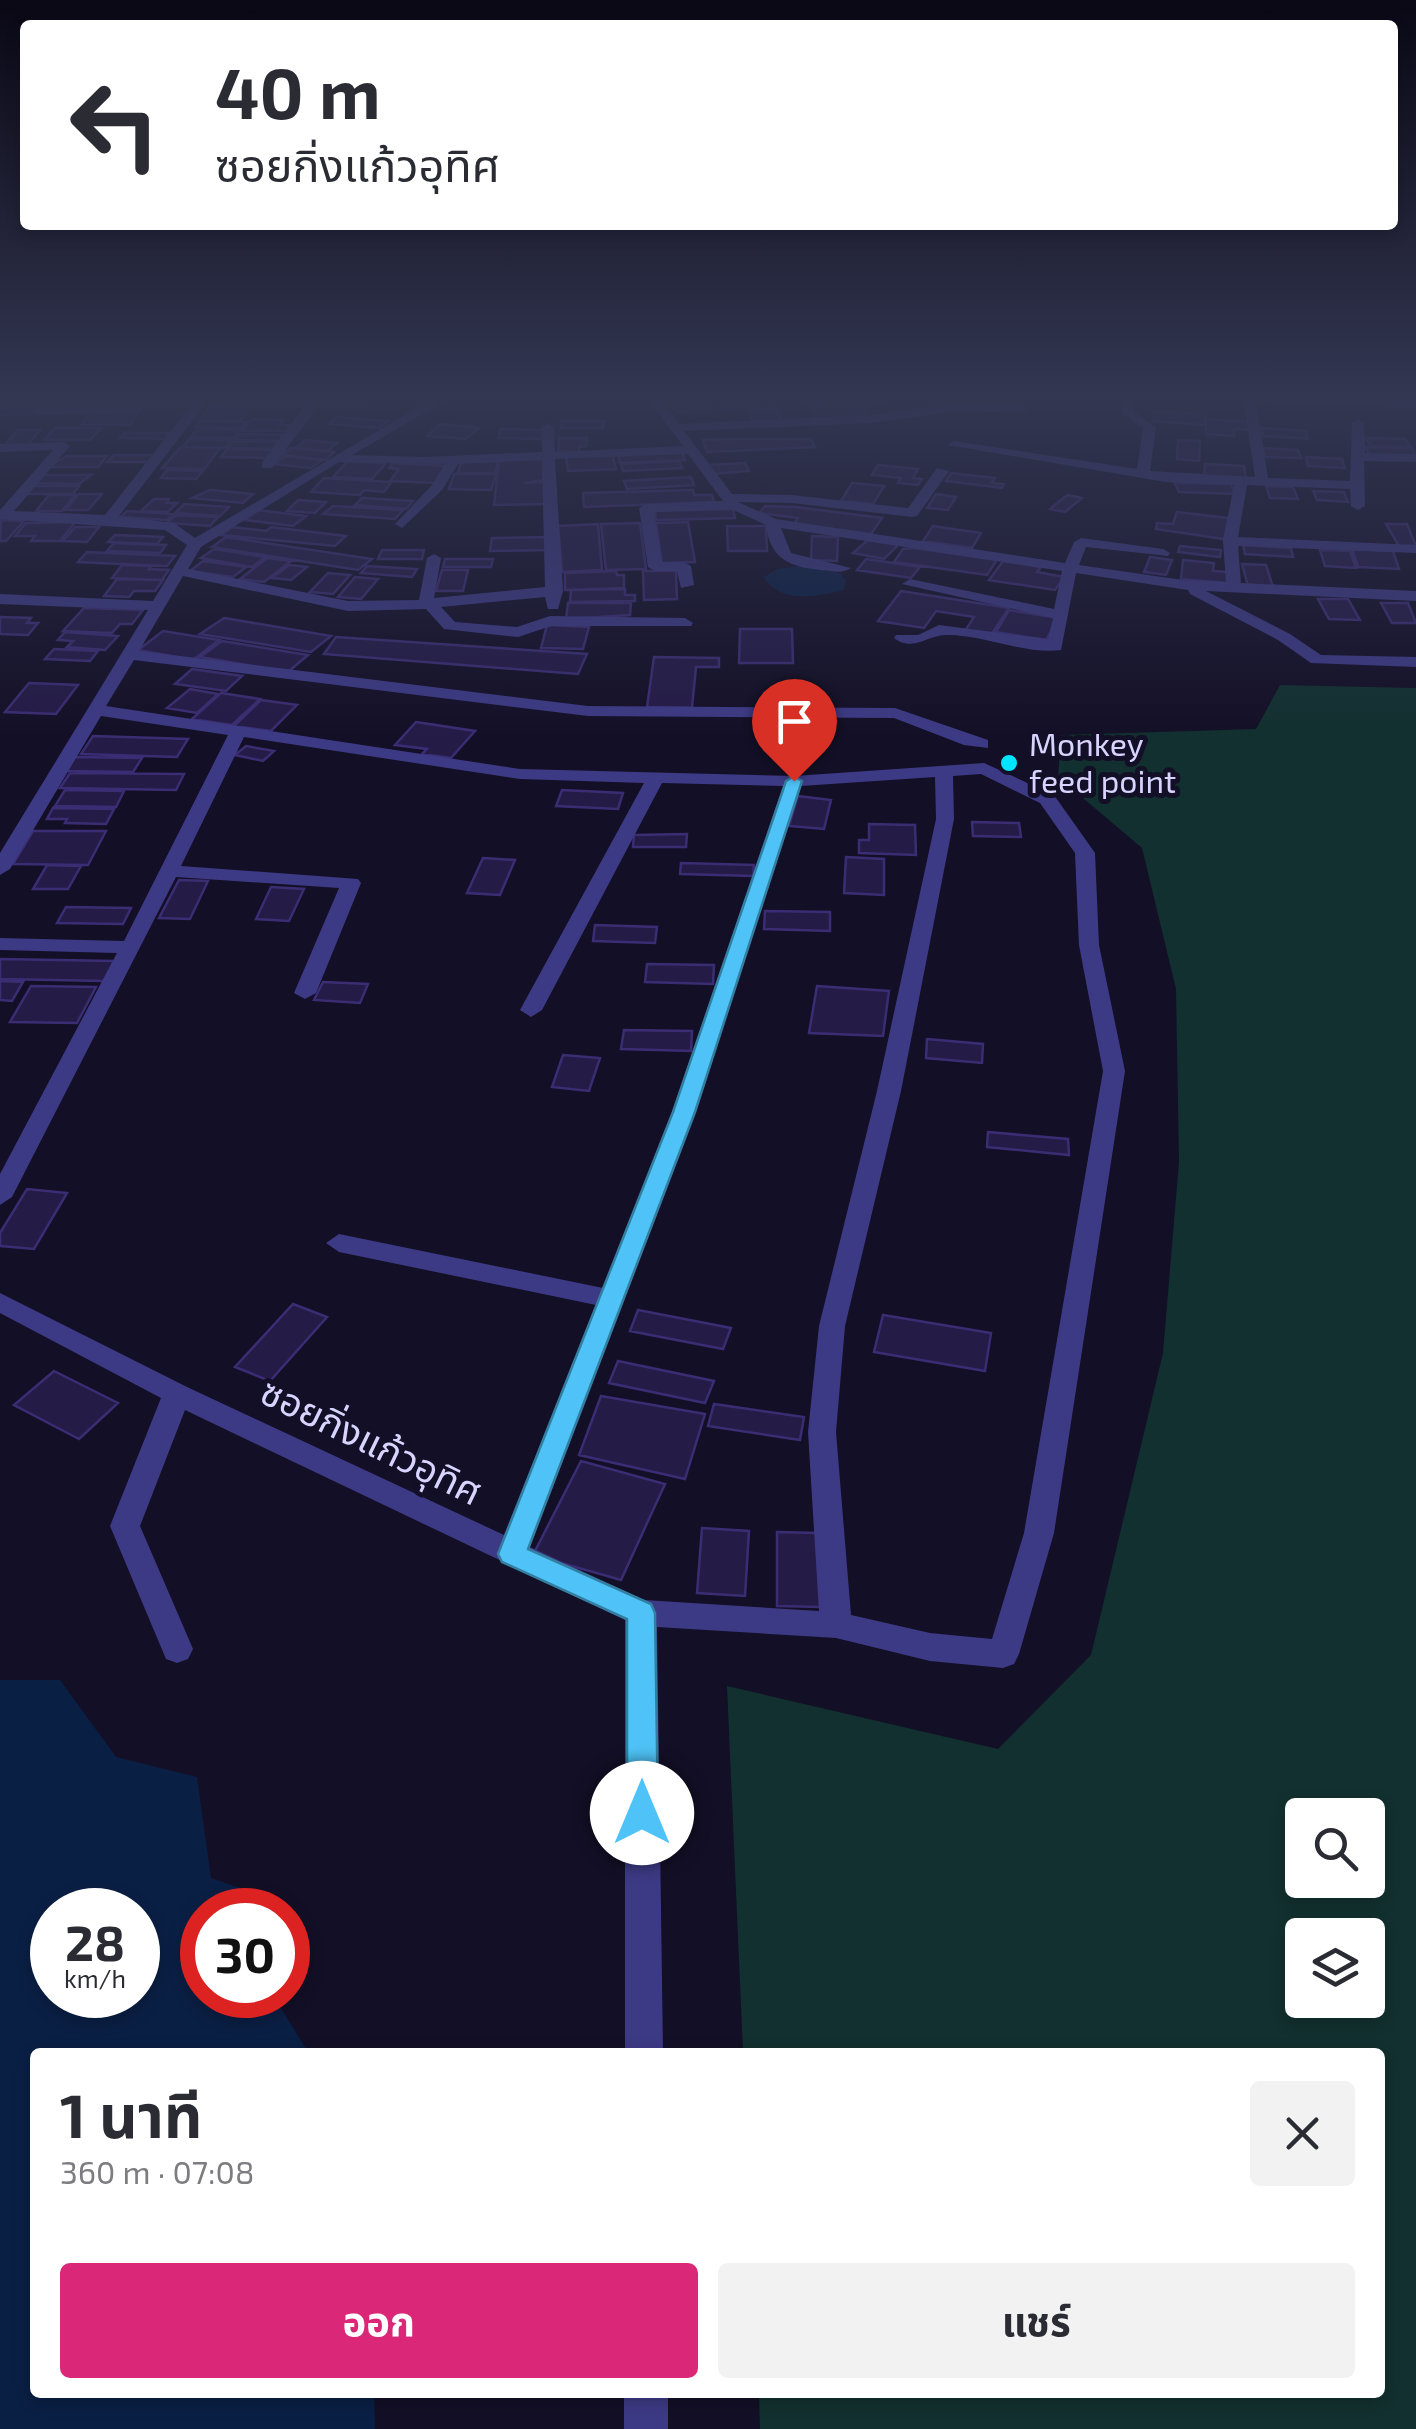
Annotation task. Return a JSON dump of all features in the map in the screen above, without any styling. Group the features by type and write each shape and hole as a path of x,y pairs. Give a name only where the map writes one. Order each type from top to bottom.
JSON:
{"street":[{"path":"109,518 114,511"},
{"path":"0,870 7,847 98,710 195,544 248,511"},
{"path":"402,524 414,511"},
{"path":"550,621 555,590 551,511"},
{"path":"647,511 655,567 684,566 686,585"},
{"path":"749,511 773,523 1183,586 1416,596"},
{"path":"1234,590 1230,542 1236,511"},
{"path":"1,515 109,518 169,526 195,544"},
{"path":"773,523 774,546 779,553 790,559 844,568"},
{"path":"902,638 920,640 940,630 1055,646 1070,568 1081,542 1163,552"},
{"path":"1230,542 1416,549"},
{"path":"434,558 426,599 450,626 518,632 550,621 685,624"},
{"path":"178,571 348,606 430,604 555,590"},
{"path":"910,584 1060,615"},
{"path":"1183,586 1284,637 1317,660 1416,662"},
{"path":"0,599 158,606"},
{"path":"128,654 588,711 895,713 927,720 954,738 982,744"},
{"path":"98,710 520,774 794,781 984,768 1048,799 1085,853 1090,946 1114,1070 1038,1533 1003,1654 930,1647 836,1626 641,1613 644,2048"},
{"path":"0,1196 237,734"},
{"path":"836,1626 822,1432 832,1326 889,1091 942,838 944,770"},
{"path":"531,1010 655,779"},
{"path":"512,1554 684,1112 794,781"},
{"path":"169,871 351,883 305,993"},
{"path":"0,944 131,947"},
{"path":"339,1243 612,1299"},
{"name":"ซอยกิ่งแก้วอุทิศ","path":"0,1302 176,1394 641,1613"},
{"path":"176,1394 125,1526 177,1649"},
{"path":"646,2398 646,2429"}],"green space":[{"path":"1280,685 1416,688 1416,2429 760,2429 759,2398 1385,2398 1385,2048 743,2048 727,1686 998,1749 1091,1655 1163,1353 1179,1162 1176,989 1142,848 1058,777 1061,735 1256,729"}],"water":[{"path":"799,566 840,573 846,581 843,590 822,595 789,595 771,586 764,577 777,569"},
{"path":"0,1680 60,1680 116,1757 197,1777 211,1878 240,1888 180,1888 180,2018 287,2018 306,2048 30,2048 30,2398 374,2398 375,2429 0,2429"}],"building":[{"path":"127,511 173,514 167,520 121,517"},
{"path":"177,511 225,511 220,516"},
{"path":"256,511 306,516 293,526 245,520"},
{"path":"326,511 402,511 395,519 323,514"},
{"path":"655,511 734,511 735,518 656,520"},
{"path":"830,511 882,518 871,534 794,524 798,518 759,513"},
{"path":"1177,512 1229,518 1224,539 1156,529 1157,523 1173,524"},
{"path":"176,515 218,517 210,526 167,523"},
{"path":"1,520 24,521 6,541 0,541"},
{"path":"75,522 60,541 31,541 35,536 15,536 26,523"},
{"path":"688,522 695,562 662,563 656,523"},
{"path":"640,523 646,569 606,570 601,524"},
{"path":"598,524 602,570 562,572 558,526"},
{"path":"1386,524 1407,524 1416,546 1399,546"},
{"path":"727,526 766,526 767,551 728,551"},
{"path":"933,526 981,533 972,548 923,541"},
{"path":"75,527 99,527 87,542 63,541"},
{"path":"232,527 266,531 271,527 346,536 335,546 221,535"},
{"path":"115,535 163,537 157,544 108,542"},
{"path":"812,536 838,537 837,561 811,560"},
{"path":"226,537 372,559 358,570 212,547"},
{"path":"549,537 547,550 490,551 492,538"},
{"path":"868,540 898,545 884,559 853,553"},
{"path":"114,543 166,545 160,553 107,551"},
{"path":"1243,545 1291,548 1293,557 1245,554"},
{"path":"1180,546 1221,550 1220,557 1178,552"},
{"path":"214,549 265,557 252,567 201,558"},
{"path":"903,549 997,560 987,575 894,562"},
{"path":"1352,549 1393,551 1399,569 1358,567"},
{"path":"382,550 424,550 422,559 378,559"},
{"path":"1320,550 1350,551 1356,568 1325,566"},
{"path":"87,552 175,556 167,566 78,562"},
{"path":"1150,557 1172,560 1166,575 1144,572"},
{"path":"267,558 291,561 264,582 240,579"},
{"path":"445,559 493,559 491,567 443,567"},
{"path":"866,559 920,567 911,578 857,570"},
{"path":"1183,560 1214,563 1213,571 1229,572 1228,583 1181,579"},
{"path":"203,561 246,567 233,577 190,571"},
{"path":"1003,561 1041,567 1037,572 1064,577 1055,590 989,580"},
{"path":"1242,564 1266,565 1273,587 1248,586"},
{"path":"122,565 169,570 162,580 112,578"},
{"path":"289,565 307,567 291,580 272,578"},
{"path":"367,566 417,569 412,577 361,573"},
{"path":"442,570 468,570 463,591 436,591"},
{"path":"616,571 617,575 624,575 624,588 565,590 565,573"},
{"path":"643,571 676,571 677,599 644,600"},
{"path":"328,573 350,575 333,594 310,592"},
{"path":"355,577 378,579 361,599 338,597"},
{"path":"117,579 163,580 155,591 134,591 129,597 104,596"},
{"path":"625,589 625,595 635,595 635,601 570,602 571,590"},
{"path":"901,591 1009,608 991,635 965,631 974,617 936,611 924,628 878,621"},
{"path":"1318,599 1348,599 1360,620 1329,619"},
{"path":"568,603 631,603 630,615 566,619"},
{"path":"1381,603 1408,603 1416,623 1392,623"},
{"path":"84,608 143,610 132,624 120,624 112,633 63,631"},
{"path":"1009,610 1058,618 1046,640 996,632"},
{"path":"0,617 31,618 27,623 38,623 28,635 0,634"},
{"path":"224,618 331,636 311,652 200,634"},
{"path":"547,625 589,627 583,649 541,648"},
{"path":"740,629 792,629 793,663 739,663"},
{"path":"163,631 219,640 193,660 138,650"},
{"path":"65,632 118,636 105,650 67,647 73,641 58,640"},
{"path":"336,637 587,654 578,674 324,654"},
{"path":"222,641 308,655 288,672 200,657"},
{"path":"54,649 98,651 90,661 45,659"},
{"path":"654,657 719,658 719,667 696,667 692,708 647,707"},
{"path":"192,669 242,676 226,691 175,684"},
{"path":"29,683 78,685 56,714 5,712"},
{"path":"190,689 218,694 197,713 167,708"},
{"path":"221,693 260,699 232,725 192,719"},
{"path":"261,700 297,705 271,731 234,726"},
{"path":"416,722 475,731 451,758 422,754 427,749 395,745"},
{"path":"93,736 188,739 177,757 81,754"},
{"path":"246,746 274,751 263,761 235,755"},
{"path":"75,757 142,758 133,772 66,771"},
{"path":"70,773 184,774 176,790 60,788"},
{"path":"65,790 124,791 116,807 55,806"},
{"path":"562,790 623,793 618,809 556,806"},
{"path":"798,796 831,800 824,829 789,826"},
{"path":"53,808 114,809 106,824 47,819"},
{"path":"972,822 1019,823 1021,837 973,836"},
{"path":"869,824 915,825 916,855 859,853 859,840 869,840"},
{"path":"33,831 106,831 88,865 13,864"},
{"path":"687,834 686,847 633,847 634,835"},
{"path":"846,857 884,859 884,895 844,893"},
{"path":"483,858 515,860 500,895 467,893"},
{"path":"681,863 754,865 753,876 680,874"},
{"path":"47,865 81,866 68,889 33,889"},
{"path":"179,880 208,881 190,919 159,918"},
{"path":"271,887 304,889 289,921 256,919"},
{"path":"66,907 131,908 123,924 57,923"},
{"path":"765,911 830,912 830,931 764,929"},
{"path":"595,925 657,927 655,943 593,941"},
{"path":"0,959 114,961 104,981 0,979"},
{"path":"647,964 714,965 713,984 645,982"},
{"path":"0,981 23,982 12,1001 0,1000"},
{"path":"323,982 368,984 360,1003 314,1000"},
{"path":"31,986 96,987 77,1023 10,1022"},
{"path":"817,986 889,991 883,1036 809,1033"},
{"path":"624,1030 692,1031 691,1051 621,1049"},
{"path":"927,1039 983,1044 982,1063 926,1058"},
{"path":"563,1055 600,1058 589,1091 552,1087"},
{"path":"988,1132 1068,1139 1069,1155 987,1147"},
{"path":"27,1189 67,1193 34,1249 0,1246 0,1233"},
{"path":"293,1304 327,1317 270,1381 235,1367"},
{"path":"638,1310 731,1328 723,1349 630,1331"},
{"path":"883,1315 991,1333 985,1371 874,1352"},
{"path":"618,1361 714,1381 705,1403 609,1383"},
{"path":"54,1371 118,1403 79,1439 14,1405"},
{"path":"601,1396 705,1414 685,1479 579,1455"},
{"path":"714,1404 804,1417 800,1440 708,1426"},
{"path":"581,1461 665,1484 621,1580 533,1555"},
{"path":"702,1528 749,1531 745,1596 697,1593"},
{"path":"777,1532 818,1533 821,1607 777,1606"}],"place":[{"name":"Monkey feed point","path":"1009,763"}],"route":[{"path":"642,1813 641,1613 512,1554 684,1112 794,781"}]}
